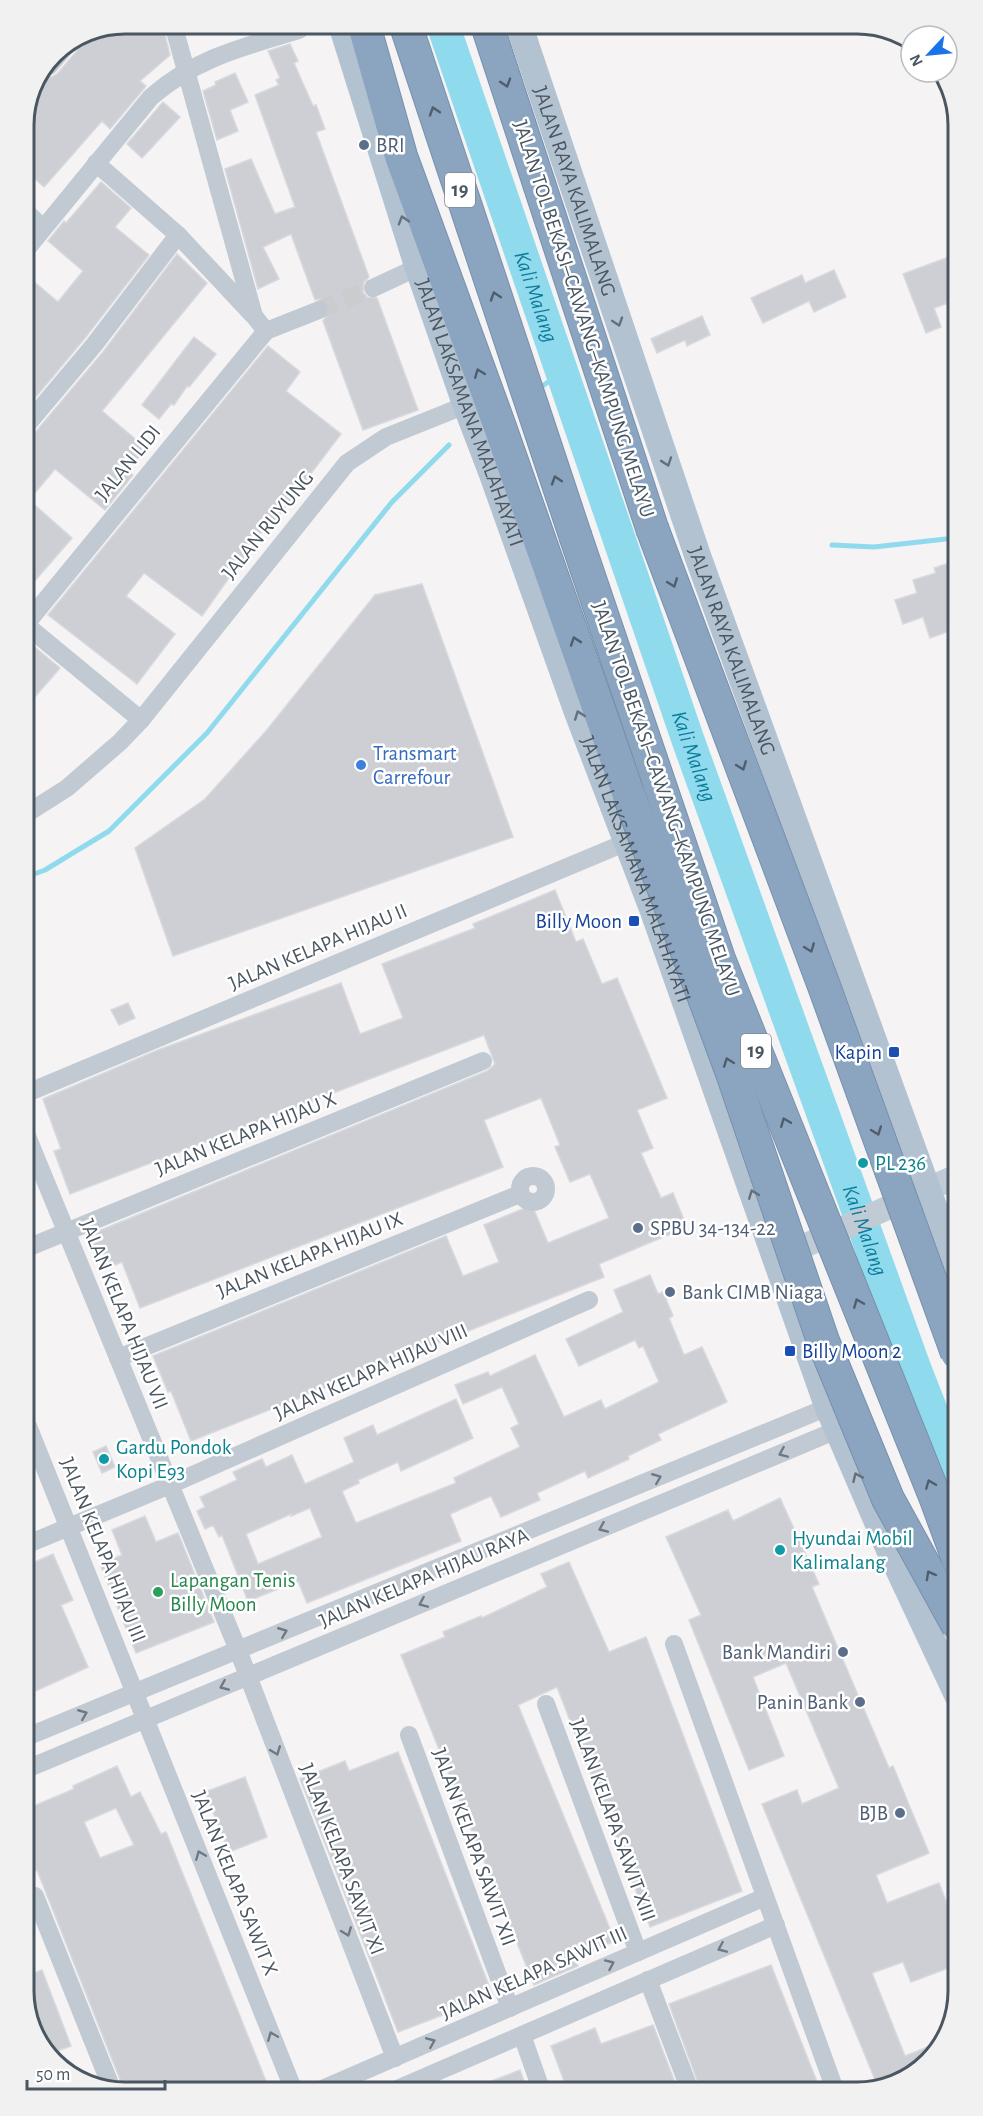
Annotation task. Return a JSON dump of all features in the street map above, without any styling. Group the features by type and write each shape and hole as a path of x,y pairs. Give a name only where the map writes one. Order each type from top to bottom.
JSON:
{"highway":[{"path":"367,34 401,156 500,427 629,795 732,1073 823,1341 888,1498 949,1610"},
{"name":"JALAN TOL BEKASI–CAWANG–KAMPUNG MELAYU","path":"408,34 574,535 719,959 949,1534"},
{"name":"JALAN TOL BEKASI–CAWANG–KAMPUNG MELAYU","path":"490,34 652,528 815,960 949,1331"}],"main road":[{"name":"JALAN LAKSAMANA MALAHAYATI","path":"345,34 418,267 468,410 577,711 657,921 833,1419 890,1551 949,1677"},
{"name":"JALAN RAYA KALIMALANG","path":"523,35 698,557 949,1250"}],"street":[{"path":"175,34 254,316"},
{"path":"35,238 151,97 186,70 216,57 285,34"},
{"path":"96,163 178,235 266,331 319,310"},
{"path":"35,220 43,228"},
{"path":"35,416 94,345 178,235"},
{"path":"373,288 418,267"},
{"name":"JALAN LIDI","path":"35,614 266,331"},
{"name":"JALAN RUYUNG","path":"35,809 68,788 141,720 347,463 386,437 468,410"},
{"path":"35,632 141,720"},
{"name":"JALAN KELAPA HIJAU II","path":"34,1090 627,842"},
{"name":"JALAN KELAPA HIJAU X","path":"34,1245 483,1061"},
{"name":"JALAN KELAPA HIJAU VII","path":"34,1154 248,1676"},
{"path":"775,1259 949,1180"},
{"name":"JALAN KELAPA HIJAU IX","path":"118,1358 520,1194"},
{"name":"JALAN KELAPA HIJAU VIII","path":"34,1542 170,1485 589,1300"},
{"name":"JALAN KELAPA HIJAU RAYA","path":"34,1734 692,1464 833,1419"},
{"name":"JALAN KELAPA HIJAU RAYA","path":"34,1766 700,1488 833,1419"},
{"name":"JALAN KELAPA HIJAU III","path":"34,1442 135,1692"},
{"path":"692,1464 700,1488"},
{"path":"674,1644 832,2082"},
{"name":"JALAN KELAPA SAWIT XI","path":"248,1676 395,2058"},
{"name":"JALAN KELAPA SAWIT X","path":"135,1692 290,2081"},
{"name":"JALAN KELAPA SAWIT XIII","path":"546,1704 638,1952"},
{"name":"JALAN KELAPA SAWIT XII","path":"409,1735 510,2008"},
{"path":"35,1896 108,2080"},
{"name":"JALAN KELAPA SAWIT III","path":"340,2081 765,1897"},
{"path":"415,2081 776,1925"},
{"path":"648,1980 687,2082"},
{"path":"522,2035 538,2082"}],"building":[{"path":"165,34 170,55 140,81 146,86 110,129 102,121 44,187 35,179 35,120 38,102 49,77 58,73 76,52 91,41 108,36"},
{"path":"290,44 298,61 294,63 313,106 316,105 325,129 316,132 369,277 364,282 363,292 367,297 377,298 418,410 363,430 323,321 330,312 329,305 321,299 315,300 291,234 263,247 279,279 258,289 225,169 251,159 275,214 295,207 255,95 279,85 276,80 280,78 268,51"},
{"path":"235,73 248,102 230,110 238,131 217,140 203,91 216,85 215,82"},
{"path":"163,102 180,117 142,158 127,144"},
{"path":"101,182 131,208 115,227 149,255 35,398 35,282 58,302 83,271 48,241 64,221 66,223"},
{"path":"177,254 207,283 102,411 146,448 127,471 133,475 105,510 55,469 35,493 35,433 103,352"},
{"path":"949,257 949,303 934,308 941,327 926,333 903,274"},
{"path":"834,270 846,297 814,312 809,301 763,323 751,298 802,275 805,283"},
{"path":"702,316 710,335 687,346 685,340 657,353 651,339"},
{"path":"194,337 216,354 189,387 187,386 174,405 171,404 159,419 142,405"},
{"path":"268,346 300,372 286,391 341,434 268,530 265,527 202,616 144,573 126,596 175,634 137,684 48,615"},
{"path":"35,505 72,538 35,581"},
{"path":"949,563 949,631 930,638 923,617 903,624 895,600 917,593 913,580 936,573 934,568"},
{"name":"Transmart Carrefour","path":"422,584 513,837 173,956 135,848 205,799 266,731 375,595"},
{"path":"35,647 60,668 35,697"},
{"path":"555,890 576,942 583,939 602,984 617,978 667,1098 637,1110 653,1148 641,1153 661,1198 673,1193 687,1227 599,1264 604,1277 191,1441 171,1391 168,1392 153,1356 446,1236 463,1276 499,1262 484,1225 532,1205 548,1243 609,1218 590,1174 570,1182 555,1147 560,1145 541,1098 484,1120 503,1167 140,1308 122,1262 103,1270 89,1235 487,1071 495,1064 484,1035 70,1194 54,1151 61,1149 43,1099 158,1050 341,983 360,1034 403,1018 382,964 475,928 473,924"},
{"path":"128,1003 135,1018 119,1025 111,1010"},
{"path":"650,1275 658,1294 663,1292 673,1316 669,1318 684,1355 702,1347 727,1402 658,1434 661,1440 628,1456 629,1459 588,1478 585,1471 537,1493 540,1500 501,1517 491,1496 450,1514 461,1541 307,1603 298,1581 248,1601 222,1535 219,1537 213,1525 205,1529 197,1511 205,1507 200,1497 237,1480 233,1472 262,1459 266,1467 292,1455 305,1484 354,1462 344,1438 373,1425 377,1435 456,1399 473,1438 401,1471 398,1462 358,1480 359,1483 342,1491 356,1523 456,1483 454,1478 520,1447 511,1428 519,1424 502,1387 463,1404 455,1385 488,1372 490,1376 535,1355 564,1417 601,1400 605,1409 659,1382 643,1346 639,1348 635,1340 579,1366 566,1339 623,1312 614,1290","holes":["310,1508 322,1537 258,1564 246,1534"]},
{"name":"Gardu Pondok Kopi E93","path":"106,1446 115,1467 102,1473 93,1452"},
{"path":"780,1498 819,1584 812,1587 889,1768 893,1766 929,1853 876,1875 887,1903 939,1883 949,1909 949,1968 911,1982 903,1962 872,1973 905,2056 929,2047 913,2063 886,2077 875,2080 762,1804 797,1790 802,1804 839,1788 786,1663 753,1677 784,1756 749,1770 689,1620 701,1615 666,1537 728,1510 733,1521"},
{"name":"Lapangan Tenis Billy Moon","path":"145,1516 156,1542 178,1533 214,1622 136,1653 100,1564 122,1555 112,1530"},
{"path":"53,1554 73,1600 61,1605 88,1667 34,1692 34,1562"},
{"path":"569,1562 609,1652 646,1637 742,1891 650,1927 557,1687 518,1705 615,1941 574,1958 578,1966 534,1985 401,1655 445,1637 443,1632 481,1616 482,1618 547,1587 541,1574"},
{"path":"398,1752 493,1996 398,2032 300,1779 345,1761 349,1771"},
{"path":"117,1766 131,1797 140,1792 161,1834 166,1832 266,2081 121,2081 37,1870 34,1871 34,1806 74,1789 73,1786","holes":["116,1808 134,1845 100,1858 84,1822"]},
{"path":"245,1777 267,1837 229,1852 205,1792"},
{"path":"771,1965 817,2082 698,2082 669,2004"},
{"path":"42,1970 71,2046 58,2051 44,2031 35,2002 34,1973"},
{"path":"653,2025 675,2082 564,2082 551,2046 595,2028 601,2044"},
{"path":"520,2070 524,2082 491,2082"}],"waterway":[{"name":"Kali Malang","path":"446,34 688,740 915,1369 949,1456"},
{"path":"537,390 562,372"},
{"path":"35,874 45,870 109,831 207,733 392,502 449,445"},
{"path":"832,545 874,547 949,539"}],"tunnel":[{"path":"319,310 373,288"}],"place":[{"name":"BRI","path":"364,145"},
{"name":"Transmart Carrefour","path":"361,765"},
{"name":"Billy Moon","path":"634,921"},
{"name":"Kapin","path":"894,1052"},
{"name":"PL 236","path":"863,1163"},
{"name":"SPBU 34-134-22","path":"638,1228"},
{"name":"Bank CIMB Niaga","path":"670,1292"},
{"name":"Billy Moon 2","path":"790,1351"},
{"name":"Gardu Pondok Kopi E93","path":"104,1459"},
{"name":"Hyundai Mobil Kalimalang","path":"780,1550"},
{"name":"Lapangan Tenis Billy Moon","path":"158,1592"},
{"name":"Bank Mandiri","path":"843,1652"},
{"name":"Panin Bank","path":"860,1702"},
{"name":"BJB","path":"900,1813"}]}
